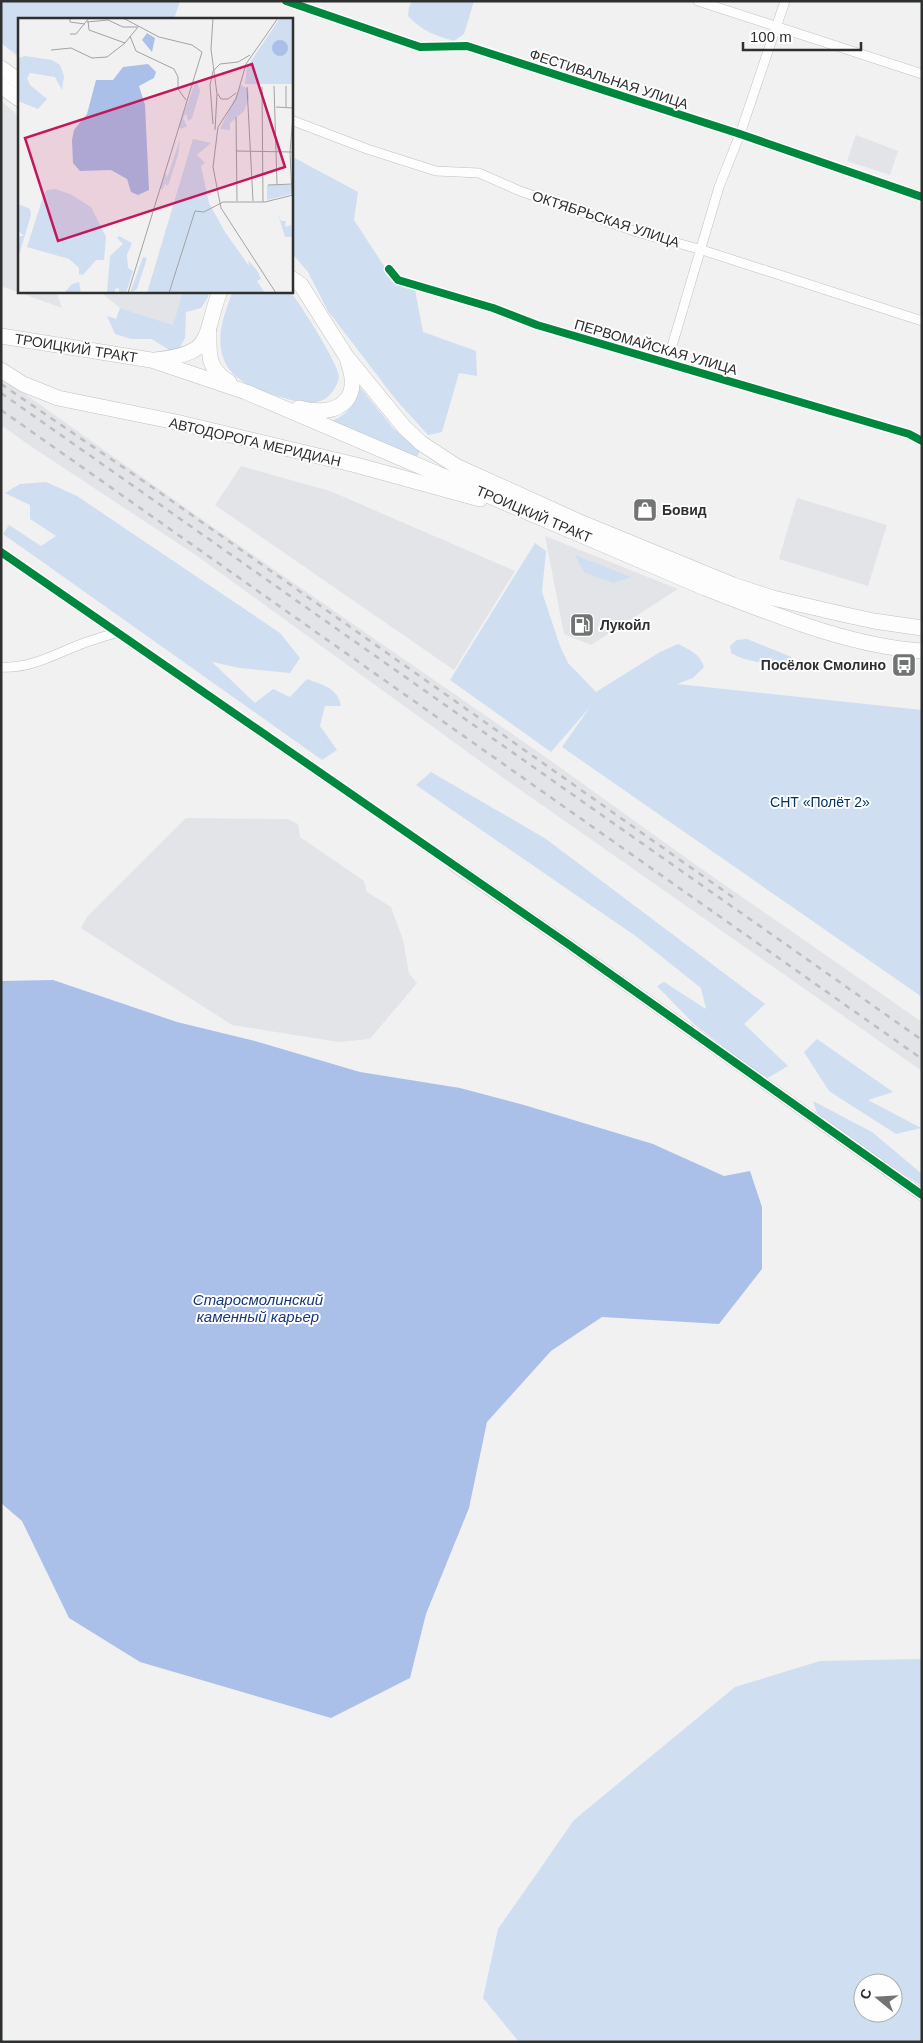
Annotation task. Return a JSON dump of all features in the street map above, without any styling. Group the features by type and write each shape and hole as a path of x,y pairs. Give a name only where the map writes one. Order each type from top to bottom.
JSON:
{"main road":[{"path":"1,68 18,80"},
{"path":"1,86 18,98"},
{"name":"ТРОИЦКИЙ ТРАКТ","path":"296,281 346,356 404,427 421,443 456,466 582,523 734,585 773,598 846,616 922,628"},
{"name":"ТРОИЦКИЙ ТРАКТ","path":"151,360 176,357 200,346 209,332 220,292"},
{"path":"209,332 211,365 216,373 246,392"},
{"name":"ТРОИЦКИЙ ТРАКТ","path":"1,336 151,360 246,392 705,588 768,612 856,639 878,645 922,650"},
{"path":"270,402 310,411 334,409 342,405 348,399 353,384 352,372 346,356"},
{"name":"АВТОДОРОГА МЕРИДИАН","path":"1,370 23,384 58,398 176,422 356,466 464,495 514,505"}],"street":[{"name":"ФЕСТИВАЛЬНАЯ УЛИЦА","path":"286,1 420,47 468,46 740,134 922,197"},
{"path":"698,1 922,74"},
{"path":"667,363 699,249 719,187 740,134 785,1"},
{"name":"ОКТЯБРЬСКАЯ УЛИЦА","path":"292,120 367,149 436,171 479,173 520,191 640,233 699,249 922,321"},
{"name":"ПЕРВОМАЙСКАЯ УЛИЦА","path":"389,268 398,280 492,308 537,325 910,434 922,441"},
{"path":"1,552 568,944 922,1195"},
{"path":"1,667 11,668 38,662 85,642 118,632"}],"shaded area":[{"path":"1,101 18,115 18,292 56,292 62,308 1,286"},
{"path":"856,135 898,151 890,175 847,161"},
{"path":"104,292 183,292 173,325 120,308 103,294"},
{"path":"1,377 922,1022 922,1071 509,782 197,556 1,425"},
{"path":"241,466 330,491 515,571 454,670 215,505"},
{"path":"797,498 887,525 868,586 779,559"},
{"path":"545,536 678,589 591,645 564,634"},
{"path":"186,818 288,819 298,824 300,837 364,881 367,892 391,907 403,940 409,974 417,983 370,1039 339,1042 232,1025 81,928 87,917"}],"green space":[{"path":"1,1 180,1 174,18 18,18 18,56 1,43"},
{"path":"412,1 474,1 464,34 454,41 430,32 413,21 408,16"},
{"path":"292,157 358,192 354,220 395,283 415,290 423,332 476,351 477,376 459,373 442,432 428,435 397,401 328,311 308,272 292,253"},
{"path":"183,292 209,292 201,308 186,312 185,338 179,349 169,350 152,339 131,339 115,334 107,316 116,319 120,308 173,325"},
{"path":"233,292 291,292 318,334 337,370 339,377 337,383 325,399 304,403 294,401 255,388 233,373 221,352 220,337"},
{"path":"359,386 393,428 420,451 417,457 329,422 341,417 349,409 355,399"},
{"path":"46,482 77,496 280,633 300,658 290,673 240,668 212,662 255,703 273,689 290,697 307,679 329,688 337,695 341,706 325,706 320,726 337,750 322,760 3,534 9,525 41,546 56,536 30,519 30,505 5,493 20,484"},
{"name":"СНТ «Полёт 2»","path":"535,543 546,551 542,592 560,646 568,663 596,692 660,652 678,644 697,656 704,667 693,678 677,684 922,710 922,997 562,747 590,707 551,752 450,680"},
{"path":"575,555 631,577 613,583 584,572"},
{"path":"747,639 789,656 805,667 757,662 731,653 730,646 737,640"},
{"path":"431,772 546,839 765,1004 744,1024 788,1066 766,1079 695,1025 657,986 664,982 706,1009 701,988 637,937 416,785"},
{"path":"817,1039 893,1092 868,1100 921,1128 896,1134 829,1091 804,1052"},
{"path":"813,1101 872,1132 922,1174 922,1186 819,1119"},
{"path":"922,1659 922,2042 519,2042 483,1998 498,1929 574,1820 735,1687 820,1661"}],"water":[{"name":"Старосмолинский каменный карьер","path":"53,980 177,1022 255,1041 360,1072 460,1088 524,1105 653,1144 724,1176 750,1171 762,1207 762,1269 719,1324 602,1317 551,1351 487,1422 469,1508 426,1614 410,1678 331,1718 140,1662 69,1618 22,1521 1,1503 1,981"}],"railway":[{"path":"1,384 152,487 734,898"},
{"path":"1,393 922,1040"},
{"path":"1,410 922,1059"}],"cycle path":[{"path":"286,1 420,47 467,46 740,134 922,197"},
{"path":"389,269 398,280 493,308 537,325 909,434 922,441"},
{"path":"1,552 568,944 922,1195"}],"place":[{"name":"Бовид","path":"645,510"},
{"name":"Лукойл","path":"582,625"},
{"name":"Посёлок Смолино","path":"904,665"}]}
